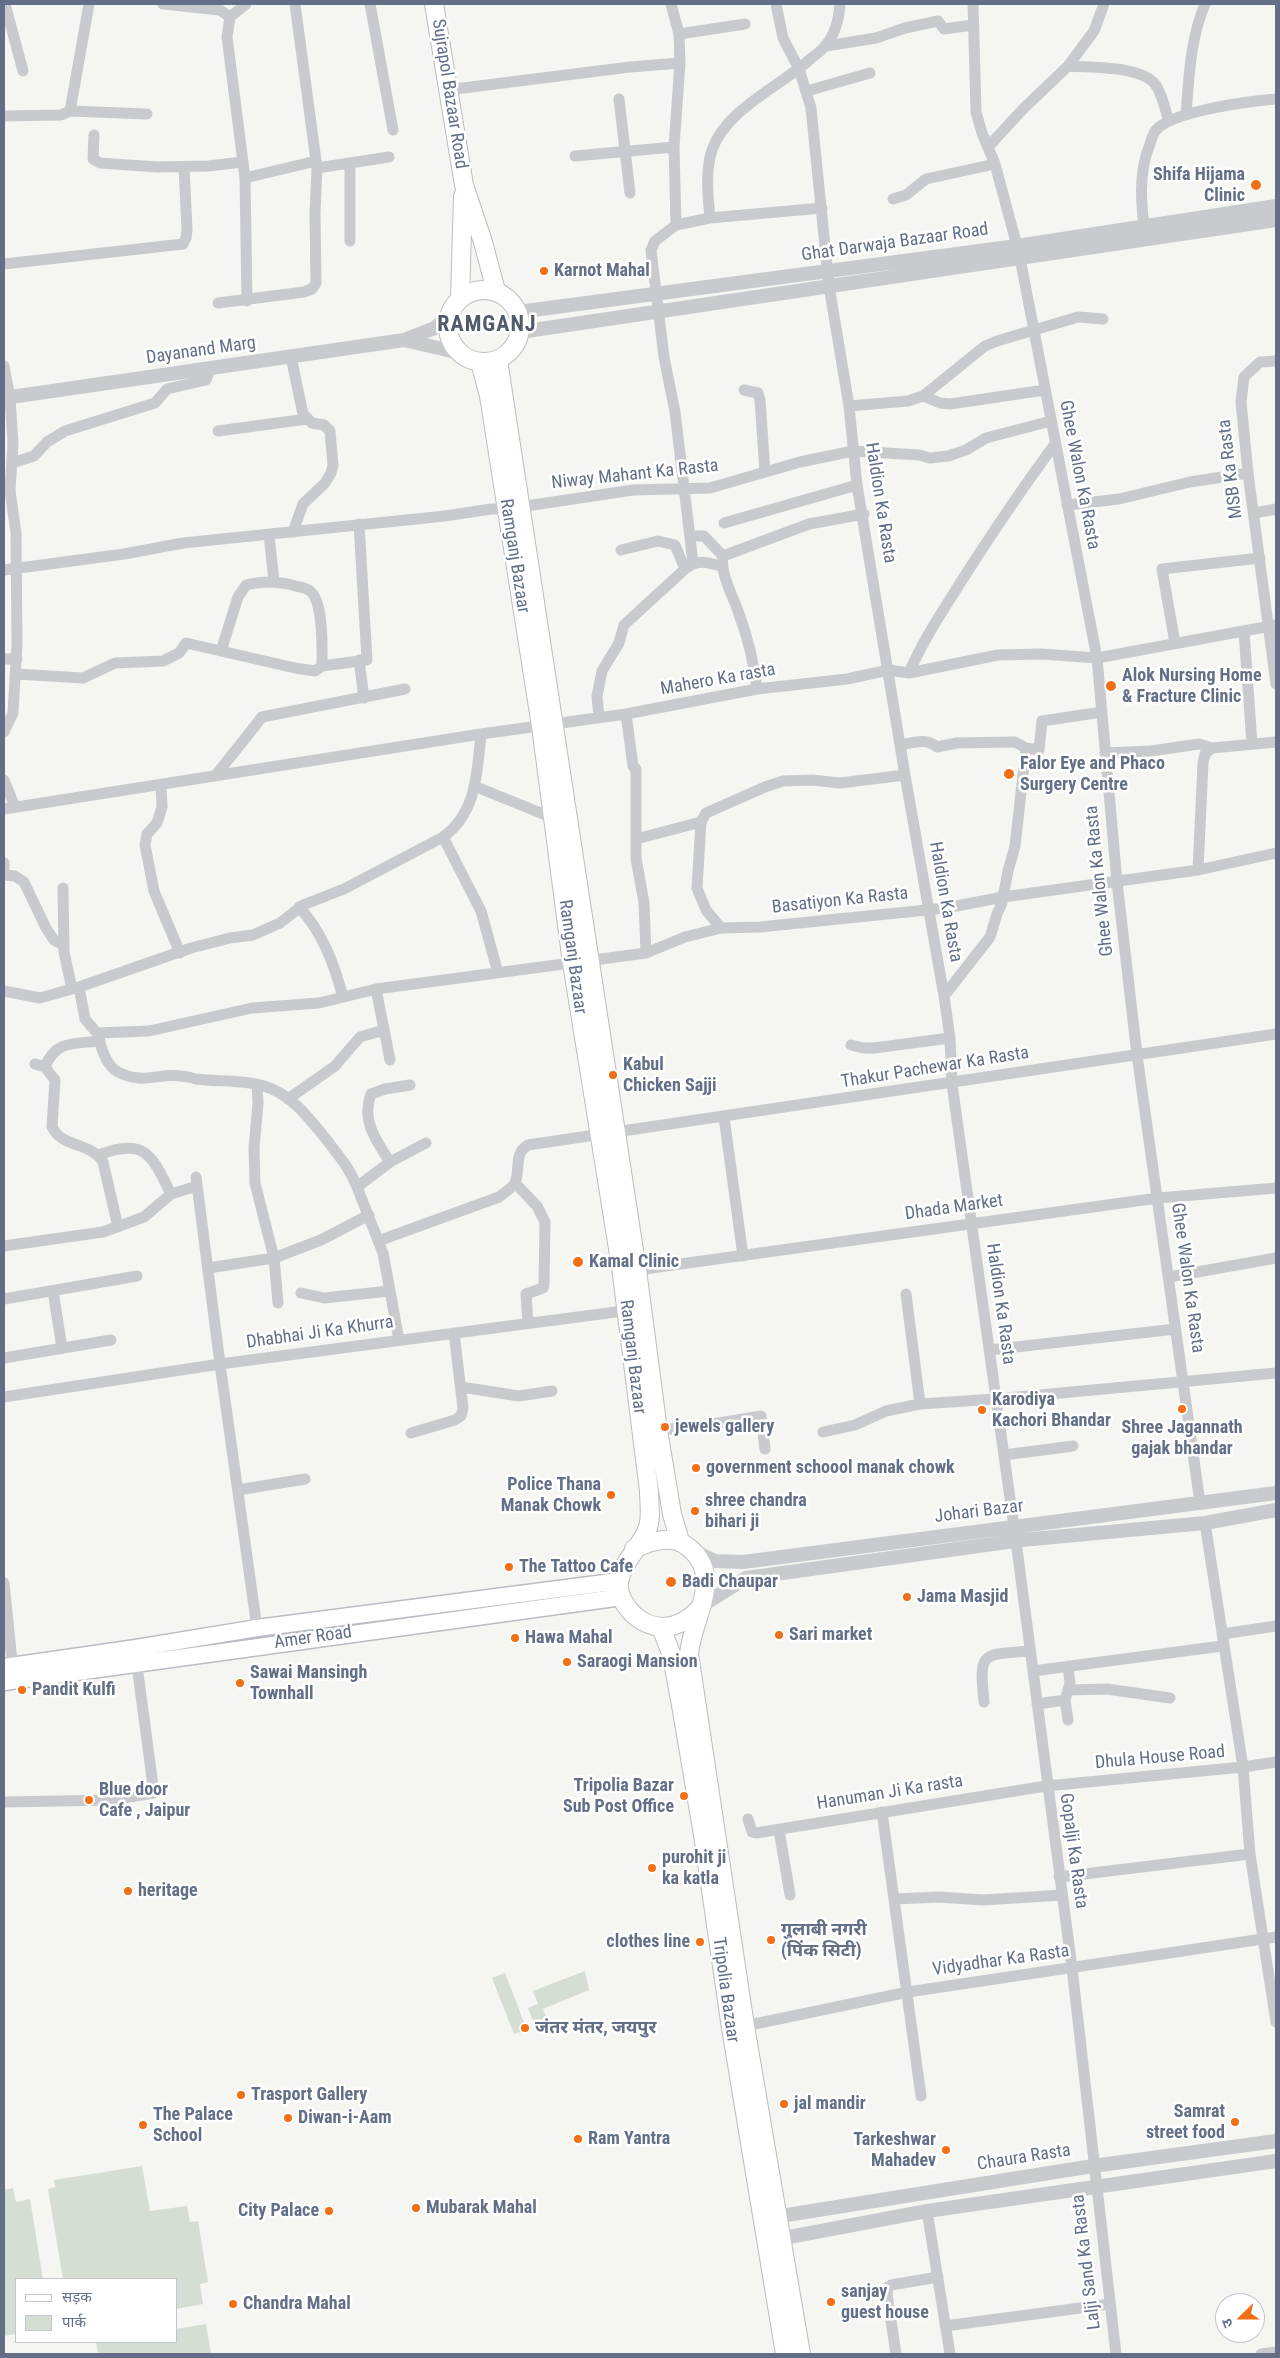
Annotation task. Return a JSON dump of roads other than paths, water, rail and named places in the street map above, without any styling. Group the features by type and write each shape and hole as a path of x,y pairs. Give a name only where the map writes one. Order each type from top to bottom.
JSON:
{"main road":[{"name":"Sujrapol Bazaar Road","path":"434,4 464,185 483,242 496,291"},
{"name":"Sujrapol Bazaar Road","path":"460,298 464,185"},
{"path":"479,290 496,291 505,296 518,312 520,332 512,349 498,360 480,362 460,353 451,342 448,328 449,315 460,298 479,290"},
{"name":"Ramganj Bazaar","path":"498,360 513,508"},
{"name":"Ramganj Bazaar","path":"480,362 513,508 547,724 580,962 607,1134 621,1267 634,1309 658,1430 672,1514 685,1544"},
{"name":"Ramganj Bazaar","path":"547,724 553,818 580,962"},
{"name":"Ramganj Bazaar","path":"607,1134 637,1270 634,1309 650,1510 648,1529 634,1549"},
{"path":"656,1540 685,1544 704,1568 707,1581 700,1607 683,1622 661,1627 648,1624 637,1618 628,1609 621,1589 622,1570 634,1549 656,1540"},
{"name":"Amer Road","path":"136,1656 257,1628 621,1589"},
{"name":"Amer Road","path":"8,1674 621,1589"},
{"name":"Tripolia Bazaar","path":"700,1607 690,1639 689,1654 738,2027"},
{"name":"Tripolia Bazaar","path":"661,1627 672,1656 676,1674 771,2218 785,2354"},
{"name":"Tripolia Bazaar","path":"774,2240 801,2354"}],"street":[{"path":"5,4 23,71"},
{"path":"70,111 89,4"},
{"path":"163,4 220,10 230,17"},
{"path":"246,4 230,17 227,37 245,178 247,300"},
{"path":"218,303 304,292 312,289 316,283 315,213 317,164 295,4"},
{"path":"370,4 393,130"},
{"path":"671,4 679,34 680,63 674,147 676,225"},
{"name":"Haldion Ka Rasta","path":"776,4 783,38 807,90 815,137 829,286 849,406 857,484 864,514 904,775 944,996 950,1038 952,1084 1015,1534"},
{"path":"710,218 708,195 711,151 718,136 732,118 826,46 838,19 840,4"},
{"name":"Ghee Walon Ka Rasta","path":"973,4 976,112 995,164 1018,252 1097,658 1117,882 1137,1055 1200,1503"},
{"path":"988,147 1023,109 1068,66 1094,30 1104,4"},
{"path":"1186,115 1191,52 1205,4"},
{"path":"826,46 876,38 905,28 938,21 944,29 973,25"},
{"path":"679,34 746,24"},
{"path":"447,90 630,66 680,63"},
{"path":"1068,66 1136,72 1148,77 1157,87 1169,121"},
{"path":"807,90 870,73"},
{"path":"618,99 630,193"},
{"path":"1146,240 1141,174 1155,131 1169,121 1186,115 1248,101 1276,99"},
{"path":"4,116 61,116 70,111 147,114"},
{"path":"94,136 92,154 96,162 157,167 184,167 243,162"},
{"path":"575,156 674,147"},
{"path":"245,178 317,164 350,163 389,157"},
{"path":"350,163 350,241"},
{"path":"893,199 906,195 926,179 995,164"},
{"path":"4,264 183,244 187,230 184,167"},
{"name":"Ghat Darwaja Bazaar Road","path":"518,312 656,295 828,270 1018,252 1144,226 1276,206"},
{"path":"689,566 690,536 675,412 658,311 652,245 676,225 710,218 822,208"},
{"path":"520,332 829,286 1018,252 1146,240 1276,220"},
{"path":"404,340 435,328 449,315"},
{"path":"849,406 908,401 923,396 985,346 1078,318 1103,319"},
{"path":"404,340 460,353"},
{"name":"Dayanand Marg","path":"7,398 404,340"},
{"path":"291,357 302,407 307,419"},
{"name":"MSB Ka Rasta","path":"1276,361 1260,362 1244,377 1241,402 1248,473 1260,558 1273,626 1276,684"},
{"path":"4,366 10,491 16,533 9,569 16,674 13,713 4,732"},
{"path":"9,468 34,456 47,442 65,431 155,403 167,389 206,380 210,369"},
{"path":"744,390 755,391 758,393 760,400 765,472"},
{"path":"923,396 940,403 950,404 1045,390"},
{"path":"218,431 307,419 327,426 330,431 333,465 329,478 303,504 293,532"},
{"name":"Niway Mahant Ka Rasta","path":"9,569 124,554 208,540 513,508 634,490 710,488 765,472 854,451 930,458 948,456 966,450 986,438 1051,421"},
{"path":"909,673 920,647 941,610 1055,444"},
{"path":"1067,505 1119,500 1190,482 1248,473"},
{"path":"724,524 857,484"},
{"path":"1254,513 1276,509"},
{"path":"599,716 597,696 602,671 619,644 624,625 689,566 705,561 722,561 809,524 864,514"},
{"path":"16,674 82,678 115,663 163,661 180,653 186,643 315,671 322,666 367,660 359,524"},
{"path":"269,535 274,581"},
{"path":"690,536 704,536 722,561 755,669 757,689"},
{"path":"620,550 658,541 675,545 689,566"},
{"path":"1175,643 1162,568 1260,558"},
{"path":"221,651 238,596 246,585 274,581 306,589 314,596 322,628 322,666"},
{"path":"889,670 909,673 998,655 1042,654 1097,658 1273,626"},
{"path":"1244,631 1252,744"},
{"path":"4,659 16,659"},
{"path":"359,660 364,698"},
{"name":"Mahero Ka rasta","path":"9,808 599,716 626,714 757,689 847,679 889,670"},
{"path":"216,775 262,717 405,689"},
{"path":"900,745 925,741 931,742 937,747 957,743 1015,742 1026,748 1039,750 1042,720 1102,712"},
{"path":"626,714 633,766 636,769 636,858 644,903 646,953"},
{"path":"4,991 40,998 230,938 253,935 295,914 299,907 344,889 443,838 457,828 464,817 478,774 481,734"},
{"path":"1105,753 1151,751 1199,744 1212,748 1276,742"},
{"path":"944,996 990,937 1003,897 1015,846 1026,748"},
{"path":"1198,870 1203,764 1205,754 1212,748"},
{"path":"721,928 706,910 697,888 701,822 706,814 765,787 783,781 812,780 840,783 904,775"},
{"path":"4,780 9,808"},
{"path":"161,784 162,807 157,823 147,834 145,845 154,891 180,953"},
{"path":"474,786 553,818"},
{"path":"636,839 701,822"},
{"path":"443,838 481,911 498,973"},
{"name":"Basatiyon Ka Rasta","path":"99,1156 87,1147 59,1137 52,1127 55,1080 40,1066 60,1047 98,1037 149,1031 252,1008 319,1003 376,989 646,953 684,937 721,928 760,927 946,908 1003,897 1198,870 1276,854"},
{"path":"4,862 4,875 15,876 24,882 46,928 54,940 64,945"},
{"path":"63,888 64,952 85,1019 98,1037 104,1055 116,1071 144,1080 180,1076 264,1086 288,1099 308,1116 351,1171 369,1215 386,1267 399,1340"},
{"path":"299,907 311,920 324,942 343,997"},
{"path":"376,989 390,1060"},
{"path":"288,1099 336,1066 360,1037 384,1030"},
{"name":"Thakur Pachewar Ka Rasta","path":"515,1183 518,1158 522,1149 528,1145 952,1084 1276,1034"},
{"path":"851,1045 874,1048 950,1038"},
{"path":"257,1085 258,1103 254,1148 255,1183 274,1258 278,1303"},
{"path":"390,1162 368,1123 368,1102 371,1094 378,1090 410,1085"},
{"path":"724,1116 743,1256"},
{"path":"357,1186 390,1162 426,1143"},
{"path":"118,1227 106,1169 99,1156 122,1148 144,1151 155,1162 171,1194"},
{"path":"4,1246 103,1232 118,1227 144,1216 171,1194 197,1181 220,1364 257,1628"},
{"path":"378,1241 499,1197 515,1183 537,1206 545,1222 544,1285 543,1288 526,1294 528,1323"},
{"name":"Dhada Market","path":"637,1270 1158,1198 1276,1188"},
{"path":"208,1268 274,1258 321,1240 369,1215"},
{"path":"1169,1277 1276,1258"},
{"path":"4,1299 137,1276"},
{"path":"53,1291 62,1348"},
{"path":"301,1293 332,1298 389,1291"},
{"path":"906,1294 920,1404"},
{"name":"Dhabhai Ji Ka Khurra","path":"4,1397 220,1364 634,1309"},
{"path":"989,1350 1176,1329"},
{"path":"411,1433 455,1420 461,1416 463,1408 462,1387 454,1333"},
{"path":"4,1358 111,1340"},
{"path":"823,1432 855,1425 886,1411 920,1404 996,1399 1184,1380 1276,1373"},
{"path":"462,1387 519,1396 552,1391"},
{"path":"658,1430 695,1427 761,1416 765,1450"},
{"path":"1004,1455 1074,1446"},
{"path":"238,1490 305,1479"},
{"name":"Johari Bazar","path":"700,1607 746,1578 1200,1503 1276,1493"},
{"name":"Johari Bazar","path":"685,1544 715,1562 743,1562 1015,1534 1205,1523 1276,1510"},
{"path":"1205,1523 1243,1767 1250,1854 1276,2022"},
{"name":"Gopalji Ka Rasta","path":"1015,1534 1046,1786 1072,1968 1093,2166"},
{"path":"4,1582 8,1674"},
{"path":"1033,1670 1068,1666 1222,1640 1276,1626"},
{"path":"984,1702 981,1672 984,1662 995,1654 1030,1651"},
{"path":"4,1802 110,1800 154,1792 136,1656"},
{"path":"1068,1666 1066,1695 1068,1720"},
{"path":"1037,1704 1066,1695 1107,1689 1170,1698"},
{"name":"Dhula House Road","path":"1046,1786 1243,1767 1276,1762"},
{"name":"Hanuman Ji Ka rasta","path":"748,1819 752,1832 779,1830 1046,1786"},
{"path":"882,1812 921,2096"},
{"path":"779,1830 790,1895"},
{"path":"1059,1877 1250,1854"},
{"path":"895,1899 940,1897 983,1900 1062,1895"},
{"name":"Vidyadhar Ka Rasta","path":"738,2027 908,1992 1276,1938"},
{"name":"Chaura Rasta","path":"771,2218 1093,2166 1276,2141"},
{"path":"774,2240 927,2211 1096,2188 1276,2160"},
{"name":"Lalji Sand Ka Rasta","path":"1093,2166 1116,2354"},
{"path":"927,2211 950,2354"},
{"path":"896,2354 887,2294 888,2287 891,2284 938,2277"},
{"path":"945,2326 1110,2304"},
{"path":"1261,2354 1276,2352"}],"place":[{"name":"Shifa Hijama Clinic","path":"1256,185"},
{"name":"Karnot Mahal","path":"544,271"},
{"name":"Alok Nursing Home & Fracture Clinic","path":"1111,686"},
{"name":"Falor Eye and Phaco Surgery Centre","path":"1009,774"},
{"name":"Kabul Chicken Sajji","path":"613,1075"},
{"name":"Kamal Clinic","path":"578,1262"},
{"name":"Shree Jagannath gajak bhandar","path":"1182,1409"},
{"name":"Karodiya Kachori Bhandar","path":"982,1410"},
{"name":"jewels gallery","path":"665,1427"},
{"name":"government schoool manak chowk","path":"696,1468"},
{"name":"Police Thana Manak Chowk","path":"611,1495"},
{"name":"shree chandra bihari ji","path":"695,1511"},
{"name":"The Tattoo Cafe","path":"509,1567"},
{"name":"Badi Chaupar","path":"671,1582"},
{"name":"Jama Masjid","path":"907,1597"},
{"name":"Sari market","path":"779,1635"},
{"name":"Hawa Mahal","path":"515,1638"},
{"name":"Saraogi Mansion","path":"567,1662"},
{"name":"Sawai Mansingh Townhall","path":"240,1683"},
{"name":"Pandit Kulfi","path":"22,1690"},
{"name":"Tripolia Bazar Sub Post Office","path":"684,1796"},
{"name":"Blue door Cafe , Jaipur","path":"89,1800"},
{"name":"purohit ji ka katla","path":"652,1868"},
{"name":"heritage","path":"128,1891"},
{"name":"गुलाबी नगरी (पिंक सिटी)","path":"771,1940"},
{"name":"clothes line","path":"700,1942"},
{"name":"जंतर मंतर, जयपुर","path":"525,2028"},
{"name":"Trasport Gallery","path":"241,2095"},
{"name":"jal mandir","path":"784,2104"},
{"name":"Diwan-i-Aam","path":"288,2118"},
{"name":"Samrat street food","path":"1235,2122"},
{"name":"The Palace School","path":"143,2125"},
{"name":"Ram Yantra","path":"578,2139"},
{"name":"Tarkeshwar Mahadev","path":"946,2150"},
{"name":"Mubarak Mahal","path":"416,2208"},
{"name":"City Palace","path":"329,2211"},
{"name":"sanjay guest house","path":"831,2302"},
{"name":"Chandra Mahal","path":"233,2304"}],"district":[{"name":"RAMGANJ","path":"487,325"}]}
